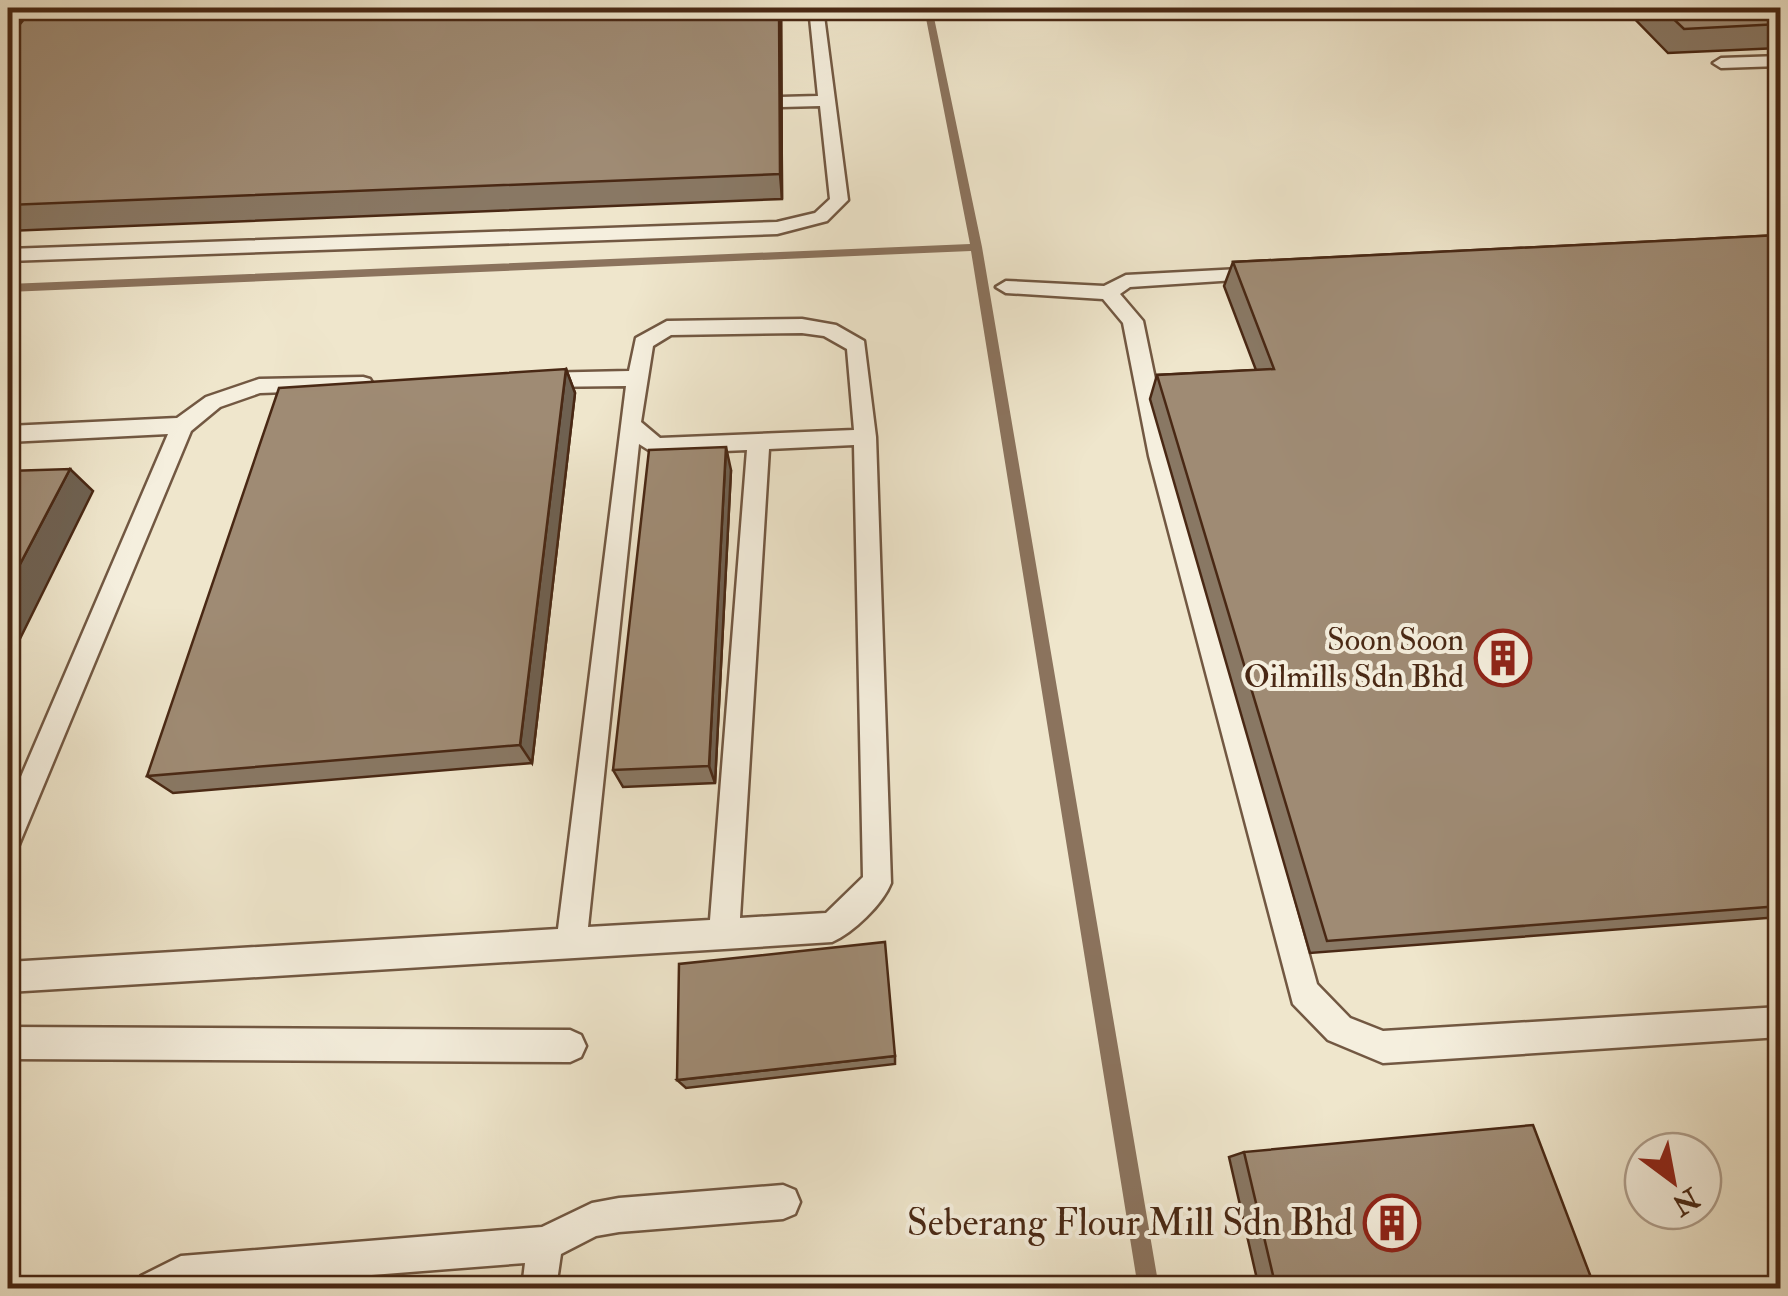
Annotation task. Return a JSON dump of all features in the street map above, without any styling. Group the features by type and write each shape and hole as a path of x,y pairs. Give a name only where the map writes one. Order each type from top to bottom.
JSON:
{"lane":[{"path":"10,30 25,8"},
{"path":"8,255 370,233 777,228 821,217 839,200 816,8"},
{"path":"10,30 32,26"},
{"path":"1721,63 1780,61"},
{"path":"728,104 827,101"},
{"path":"1006,287 1108,293 1126,280 1285,273"},
{"path":"1108,293 1133,321 1160,456 1304,993 1339,1029 1383,1047 1780,1022"},
{"path":"8,977 724,934 832,927 877,883 865,437 857,346 829,330 802,326 667,328 643,343 630,424 571,943"},
{"path":"518,381 638,378"},
{"path":"8,838 182,426 213,402 258,386 378,384"},
{"path":"630,424 656,446 865,437"},
{"path":"8,434 182,426"},
{"path":"724,934 759,442"},
{"path":"8,1043 570,1046"},
{"path":"153,1288 181,1273 545,1244 592,1220 619,1214 784,1202"},
{"path":"539,1288 545,1244"}],"building":[{"path":"33,8 779,8 780,174 8,205 8,39"},
{"path":"1662,8 1780,8 1780,24 1684,29"},
{"name":"Soon Soon Oilmills Sdn Bhd","path":"1780,235 1780,906 1327,941 1157,375 1274,369 1233,262"},
{"path":"566,369 520,745 147,776 279,388"},
{"path":"726,447 709,766 613,770 649,450"},
{"path":"70,469 8,587 8,471"},
{"path":"885,942 895,1056 677,1080 679,964"},
{"name":"Seberang Flour Mill Sdn Bhd","path":"1533,1125 1595,1288 1276,1288 1244,1152"}],"waterway":[{"path":"928,8 976,247"},
{"path":"8,288 976,247"},
{"path":"976,247 1149,1288"}],"place":[{"name":"Soon Soon Oilmills Sdn Bhd","path":"1503,658"},
{"name":"Seberang Flour Mill Sdn Bhd","path":"1392,1223"}]}
